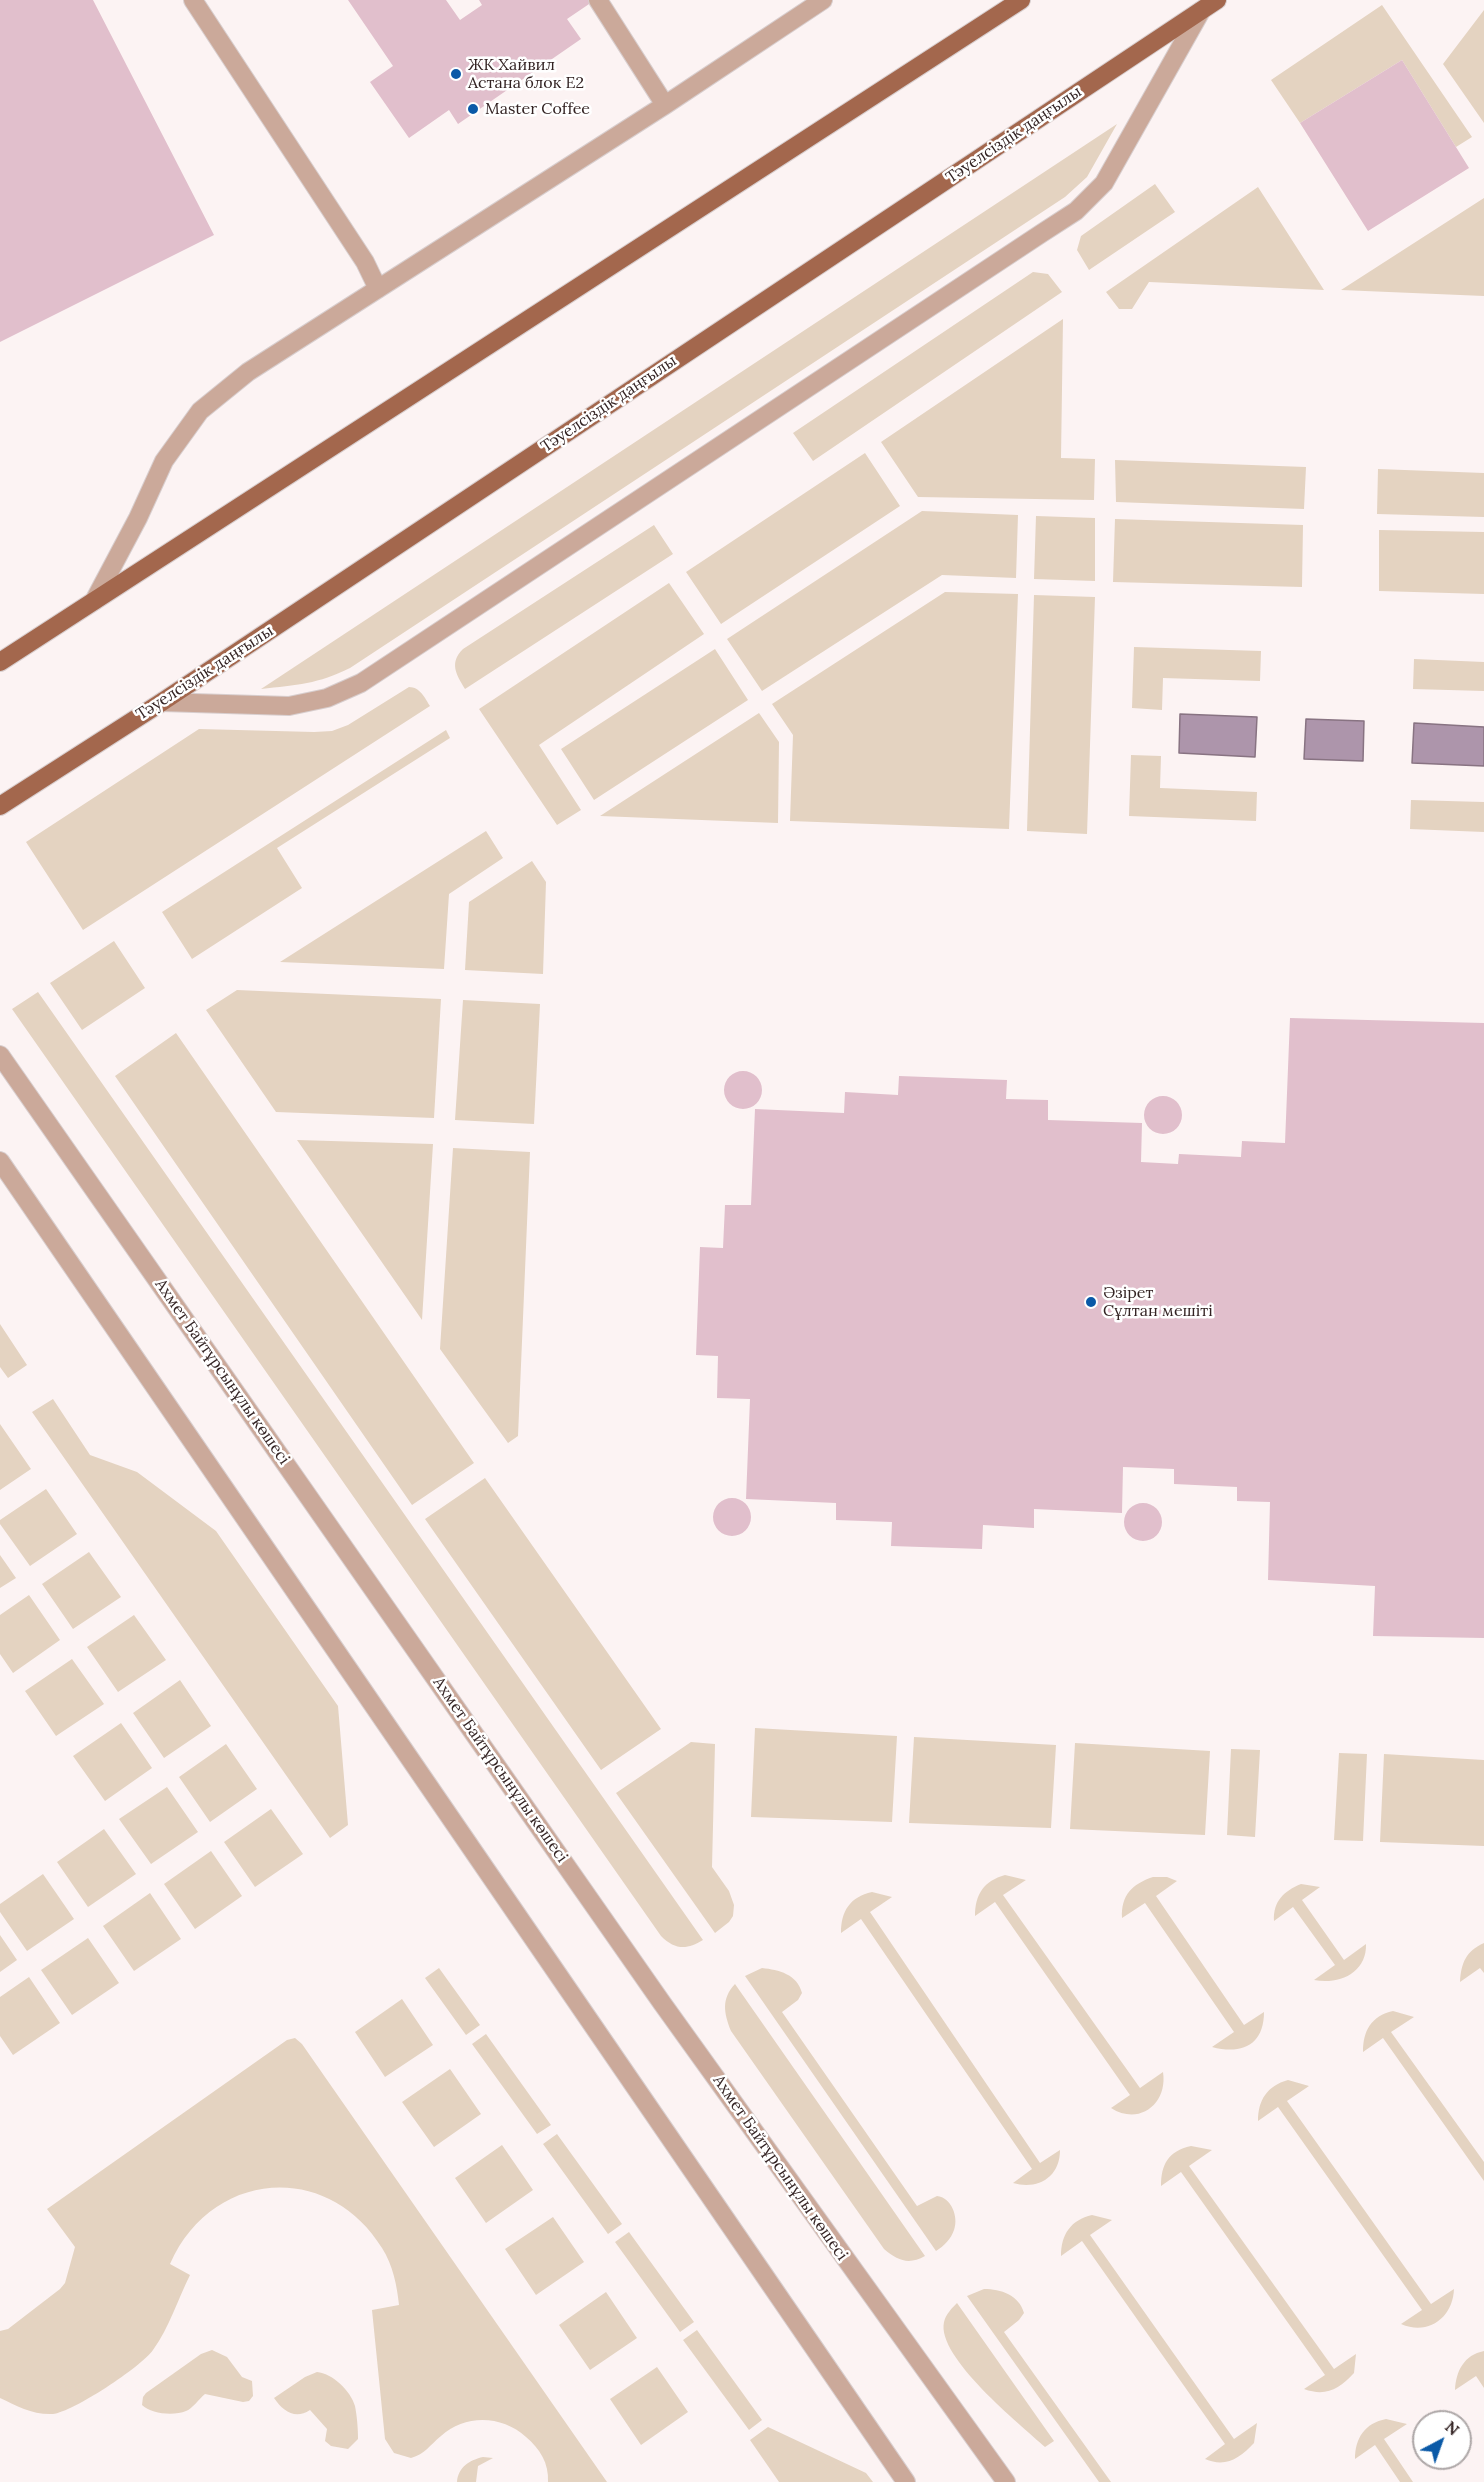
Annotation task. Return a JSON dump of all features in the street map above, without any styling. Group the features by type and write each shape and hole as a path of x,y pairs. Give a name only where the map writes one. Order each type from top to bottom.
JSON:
{"main road":[{"path":"0,662 1021,0"},
{"name":"Тәуелсіздік даңғылы","path":"0,806 162,702 1217,0"}],"street":[{"path":"193,0 365,262 378,289"},
{"path":"598,0 665,105"},
{"path":"94,601 138,518 164,460 200,411 248,372 665,105 823,0"},
{"path":"162,702 290,706 327,698 361,683 1076,211 1104,183 1201,11"},
{"name":"Ахмет Байтұрсынұлы көшесі","path":"0,1055 662,2003 1005,2482"},
{"path":"0,1161 906,2482"}],"shaded area":[{"path":"1382,5 1472,137 1456,147 1402,60 1300,123 1271,80"},
{"path":"1484,10 1484,123 1443,64"},
{"path":"1117,124 1087,177 1065,197 350,668 317,681 261,689"},
{"path":"1155,184 1175,212 1089,270 1077,250 1081,236"},
{"path":"1258,187 1324,290 1149,282 1132,309 1119,309 1106,292"},
{"path":"1484,198 1484,296 1341,290"},
{"path":"1033,272 1048,274 1062,292 813,461 793,433"},
{"path":"1063,319 1061,458 1095,459 1094,500 918,497 881,442"},
{"path":"865,453 900,506 721,624 686,572"},
{"path":"1115,460 1306,467 1304,509 1116,502"},
{"path":"1378,469 1484,473 1484,517 1377,514"},
{"path":"922,511 1018,515 1016,578 942,575 762,691 727,639"},
{"path":"1036,516 1095,518 1095,581 1034,579"},
{"path":"1115,519 1303,525 1302,587 1113,582"},
{"path":"654,525 673,554 465,689 455,669 456,659 463,649"},
{"path":"1379,530 1484,532 1484,594 1379,591"},
{"path":"669,583 704,634 539,745 581,810 557,825 479,709"},
{"path":"945,592 1018,594 1009,829 790,821 793,735 772,704"},
{"path":"1034,595 1095,597 1087,834 1027,831"},
{"path":"1134,647 1261,651 1260,681 1163,678 1162,710 1132,708"},
{"path":"715,649 748,700 594,800 561,749"},
{"path":"1414,659 1484,662 1484,691 1413,689"},
{"path":"409,687 419,691 430,706 83,930 26,842 199,729 332,731 348,725"},
{"path":"759,713 779,742 778,823 600,816"},
{"path":"1180,714 1257,717 1255,757 1179,753"},
{"path":"1306,719 1364,721 1363,761 1304,759"},
{"path":"1414,723 1484,727 1484,766 1412,763"},
{"path":"446,730 450,738 277,848 302,888 192,959 162,912"},
{"path":"1131,755 1161,756 1160,788 1257,792 1256,821 1129,816"},
{"path":"1411,800 1484,802 1484,832 1410,829"},
{"path":"486,831 503,858 449,894 444,969 280,962"},
{"path":"532,861 546,882 543,974 465,970 469,902"},
{"path":"114,941 145,988 82,1030 50,983"},
{"path":"237,990 441,999 434,1118 276,1112 206,1010"},
{"path":"38,992 703,1940 692,1946 681,1947 671,1944 661,1936 12,1009"},
{"path":"463,1000 540,1004 534,1124 455,1120"},
{"path":"176,1033 474,1463 412,1505 115,1076"},
{"path":"297,1140 433,1144 422,1320"},
{"path":"453,1148 530,1152 518,1436 508,1443 440,1349"},
{"path":"0,1324 27,1365 8,1378 0,1367"},
{"path":"53,1399 90,1455 137,1472 216,1531 338,1706 348,1825 330,1838 32,1412"},
{"path":"0,1424 31,1469 0,1490"},
{"path":"485,1478 661,1729 601,1770 425,1519"},
{"path":"46,1489 77,1534 30,1566 0,1524 0,1520"},
{"path":"89,1552 121,1597 73,1629 42,1584"},
{"path":"0,1555 16,1578 0,1588"},
{"path":"29,1595 60,1640 13,1673 0,1654 0,1615"},
{"path":"134,1615 166,1660 118,1692 87,1647"},
{"path":"72,1659 104,1704 56,1736 25,1691"},
{"path":"180,1680 211,1726 164,1758 133,1713"},
{"path":"121,1723 152,1768 105,1801 73,1756"},
{"path":"755,1728 897,1736 892,1822 751,1817"},
{"path":"914,1737 1056,1745 1051,1828 909,1823"},
{"path":"691,1742 715,1744 712,1867 729,1891 734,1905 733,1916 729,1922 715,1933 616,1793"},
{"path":"1075,1743 1210,1751 1205,1835 1070,1829"},
{"path":"226,1744 257,1789 210,1822 179,1777"},
{"path":"1231,1749 1260,1750 1255,1837 1227,1835"},
{"path":"1339,1753 1367,1754 1363,1841 1334,1840"},
{"path":"1384,1754 1484,1760 1484,1846 1380,1842"},
{"path":"167,1787 198,1832 151,1864 119,1819"},
{"path":"271,1809 303,1854 255,1887 224,1842"},
{"path":"104,1829 136,1874 88,1907 57,1862"},
{"path":"211,1851 242,1896 195,1929 164,1884"},
{"path":"43,1874 74,1919 27,1951 0,1912 0,1904"},
{"path":"1005,1875 1026,1880 1003,1895 1140,2088 1163,2072 1161,2094 1149,2109 1132,2114 1121,2113 1111,2108 1130,2095 995,1902 975,1916 975,1908 982,1889 991,1881"},
{"path":"1153,1877 1167,1877 1177,1881 1156,1896 1244,2025 1264,2012 1260,2033 1249,2045 1233,2050 1212,2047 1234,2032 1145,1903 1122,1918 1123,1903 1129,1892 1139,1883"},
{"path":"1301,1884 1320,1887 1302,1900 1344,1960 1366,1944 1362,1963 1350,1975 1333,1981 1314,1980 1335,1965 1293,1907 1274,1921 1278,1902 1289,1890"},
{"path":"872,1892 892,1897 870,1912 1040,2163 1060,2150 1056,2168 1045,2180 1030,2185 1013,2183 1032,2169 861,1919 841,1933 841,1925 848,1906 858,1897"},
{"path":"150,1893 181,1939 134,1971 103,1926"},
{"path":"0,1935 17,1960 0,1972"},
{"path":"88,1938 119,1983 72,2015 41,1970"},
{"path":"1484,1943 1484,1973 1480,1968 1460,1982 1466,1958"},
{"path":"439,1968 480,2025 466,2035 425,1978"},
{"path":"762,1968 775,1970 792,1977 800,1987 802,1993 798,2000 782,2012 917,2206 937,2196 946,2200 953,2208 954,2230 947,2242 936,2251 745,1976"},
{"path":"29,1977 60,2023 13,2055 0,2036 0,1997"},
{"path":"735,1984 925,2256 909,2261 894,2256 884,2249 731,2031 725,2006 727,1995"},
{"path":"402,1999 433,2045 385,2077 355,2032"},
{"path":"1393,2011 1414,2017 1391,2032 1484,2162 1484,2181 1383,2038 1363,2052 1365,2037 1370,2026 1385,2013"},
{"path":"486,2034 551,2125 537,2134 472,2044"},
{"path":"295,2038 302,2044 607,2482 548,2482 543,2457 535,2446 516,2430 495,2421 472,2421 461,2424 441,2436 424,2452 411,2458 394,2453 385,2439 372,2310 399,2305 392,2268 382,2248 359,2220 332,2200 302,2190 271,2188 241,2194 213,2209 189,2233 170,2264 190,2275 169,2323 146,2358 121,2377 75,2406 53,2414 32,2411 0,2398 0,2331 8,2329 60,2289 65,2283 75,2247 47,2209 287,2040"},
{"path":"450,2069 481,2114 434,2147 402,2102"},
{"path":"1288,2080 1309,2086 1287,2101 1431,2304 1454,2289 1449,2308 1438,2322 1421,2328 1401,2324 1422,2310 1278,2107 1258,2121 1258,2113 1265,2095 1274,2086"},
{"path":"557,2134 622,2224 608,2234 543,2144"},
{"path":"502,2145 533,2190 486,2223 455,2178"},
{"path":"1191,2146 1212,2150 1189,2166 1334,2369 1356,2354 1354,2373 1332,2390 1319,2392 1304,2389 1325,2375 1181,2172 1161,2186 1162,2172 1167,2160 1177,2151"},
{"path":"1092,2215 1112,2220 1090,2235 1234,2439 1257,2423 1254,2443 1238,2457 1226,2462 1213,2462 1205,2459 1225,2444 1082,2241 1061,2256 1063,2241 1069,2229 1078,2220"},
{"path":"553,2217 584,2262 536,2295 505,2249"},
{"path":"629,2232 694,2322 680,2332 615,2242"},
{"path":"984,2289 1008,2294 1014,2297 1022,2307 1024,2313 1019,2320 1004,2332 1111,2482 1099,2482 967,2296"},
{"path":"606,2292 637,2338 590,2370 559,2325"},
{"path":"957,2303 1054,2441 1045,2447 982,2389 953,2353 945,2337 944,2322"},
{"path":"697,2330 762,2420 749,2430 683,2340"},
{"path":"212,2350 227,2357 242,2377 252,2381 253,2396 249,2401 243,2402 205,2394 188,2410 169,2414 151,2410 142,2405 146,2393 201,2354"},
{"path":"1484,2351 1484,2388 1476,2376 1455,2390 1457,2376 1462,2365 1471,2356"},
{"path":"657,2367 688,2412 641,2445 610,2399"},
{"path":"317,2372 335,2379 353,2400 358,2439 348,2449 331,2446 325,2441 327,2429 310,2410 299,2414 290,2413 274,2398 305,2377"},
{"path":"1386,2419 1407,2424 1384,2439 1413,2482 1400,2482 1375,2445 1355,2459 1359,2438 1372,2424"},
{"path":"768,2427 866,2473 873,2482 779,2482 750,2440"},
{"path":"483,2457 493,2458 478,2466 476,2482 457,2482 462,2468"}],"building":[{"path":"0,0 93,0 214,235 0,342"},
{"name":"ЖК Хайвил Астана блок E2","path":"348,0 446,0 460,20 482,5 479,0 595,0 567,19 581,39 458,124 449,110 409,138 370,82 393,66"},
{"path":"1402,60 1469,168 1368,231 1300,123"},
{"name":"Әзірет Сұлтан мешіті","path":"1290,1018 1484,1023 1484,1638 1373,1636 1375,1586 1268,1580 1270,1502 1237,1501 1237,1487 1174,1484 1174,1469 1123,1467 1122,1513 1034,1509 1034,1528 983,1525 982,1549 891,1546 892,1522 836,1520 836,1503 746,1499 750,1399 717,1398 718,1356 696,1355 700,1247 723,1248 725,1205 751,1205 755,1109 844,1113 845,1092 898,1095 899,1076 1007,1080 1006,1099 1048,1100 1048,1120 1142,1123 1141,1162 1178,1164 1179,1154 1241,1157 1242,1141 1285,1143"},
{"path":"743,1071 756,1077 762,1090 756,1103 743,1109 730,1103 724,1090 730,1077"},
{"path":"1163,1096 1176,1102 1182,1115 1176,1128 1163,1134 1150,1128 1144,1115 1150,1102"},
{"path":"732,1498 745,1504 751,1517 745,1530 732,1536 719,1530 713,1517 719,1504"},
{"path":"1143,1503 1156,1509 1162,1522 1156,1535 1143,1541 1130,1535 1124,1522 1130,1509"}],"place":[{"name":"ЖК Хайвил Астана блок E2","path":"456,74"},
{"name":"Master Coffee","path":"473,109"},
{"name":"Әзірет Сұлтан мешіті","path":"1091,1302"}]}
